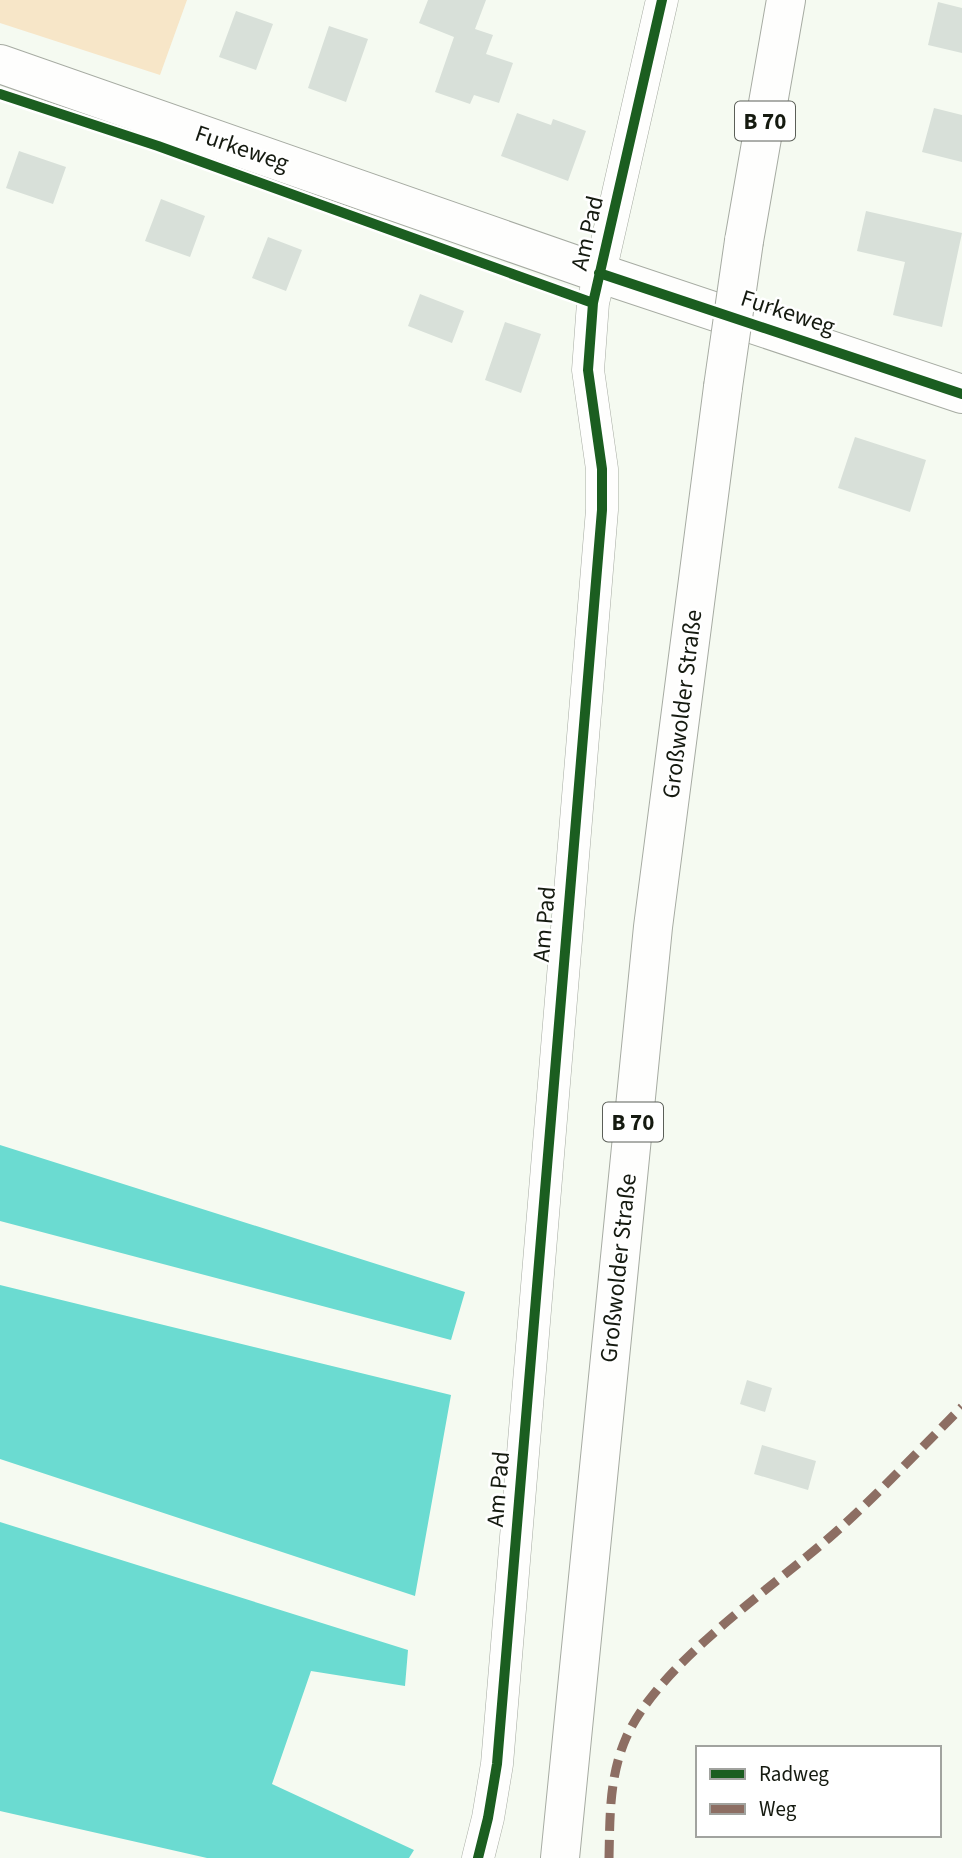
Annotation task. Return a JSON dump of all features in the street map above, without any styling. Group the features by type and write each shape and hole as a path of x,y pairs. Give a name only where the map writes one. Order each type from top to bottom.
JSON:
{"main road":[{"name":"Großwolder Straße","path":"561,1858 653,927 723,387 744,241 786,0"},
{"name":"Furkeweg","path":"0,64 599,273 962,392"}],"street":[{"name":"Am Pad","path":"478,1858 497,1764 601,510 602,470 588,370 593,303 662,0"}],"shaded area":[{"path":"0,0 187,0 160,75 0,23"}],"water":[{"path":"0,1145 465,1292 451,1340 0,1221"},
{"path":"0,1285 451,1395 415,1596 0,1459"},
{"path":"0,1522 408,1650 405,1686 311,1671 272,1784 414,1850 409,1858 207,1858 0,1811"}],"building":[{"path":"428,0 486,0 475,29 493,35 486,54 513,63 499,103 474,95 470,104 435,92 454,37 419,23"},
{"path":"938,2 962,8 962,53 928,45"},
{"path":"236,11 273,24 256,70 219,57"},
{"path":"329,26 368,39 346,102 308,88"},
{"path":"934,108 962,115 962,162 922,152"},
{"path":"517,113 551,125 553,119 586,131 568,181 501,156"},
{"path":"19,151 66,167 53,204 6,188"},
{"path":"161,199 205,216 190,257 145,241"},
{"path":"866,211 962,233 942,327 893,315 905,262 857,251"},
{"path":"268,237 302,250 286,291 252,278"},
{"path":"420,294 464,311 452,343 408,326"},
{"path":"505,322 541,334 521,393 485,380"},
{"path":"855,437 926,460 910,512 838,488"},
{"path":"747,1380 772,1388 765,1412 740,1404"},
{"path":"762,1445 816,1461 808,1490 754,1474"}],"marked path":[{"path":"609,1858 616,1767 626,1738 641,1711 688,1657 846,1522 962,1407"}],"cycle path":[{"path":"478,1858 497,1764 602,510 602,469 588,370 593,303 662,0"},
{"path":"0,94 158,146 593,303"},
{"path":"599,273 962,394"}]}
